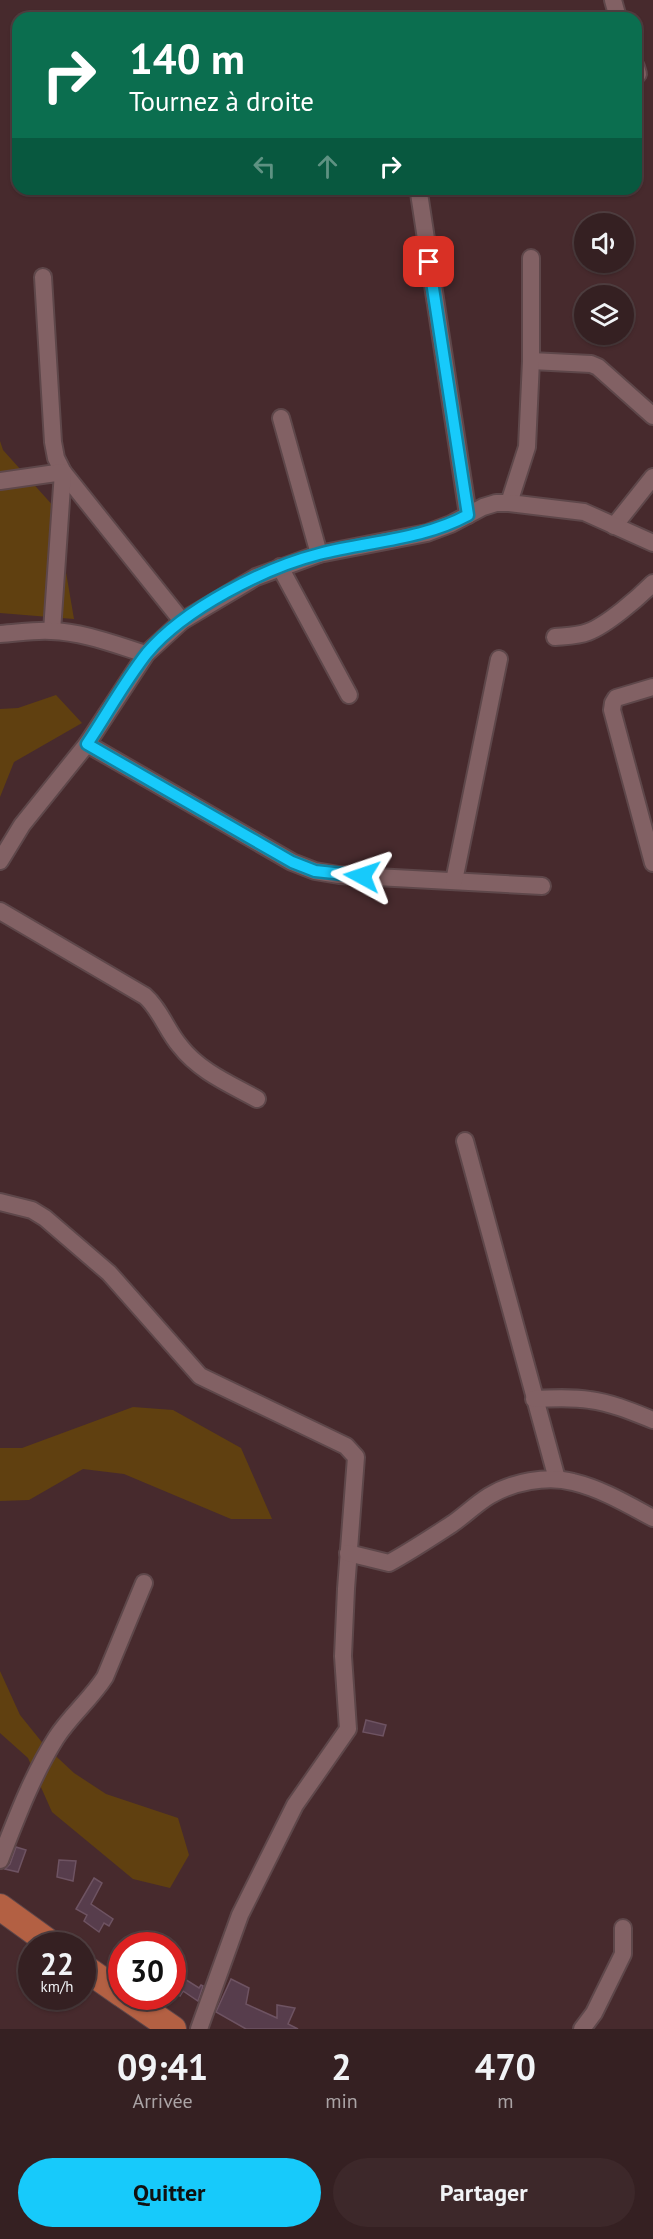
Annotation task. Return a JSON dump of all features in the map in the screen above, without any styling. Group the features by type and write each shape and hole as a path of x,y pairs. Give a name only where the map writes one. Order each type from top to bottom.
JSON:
{"main road":[{"path":"0,1907 35,1932"},
{"path":"145,2010 172,2029"}],"street":[{"path":"419,195 468,515"},
{"path":"509,503 527,447 531,361 531,258"},
{"path":"43,277 52,442 56,458 63,472 182,621"},
{"path":"531,361 591,364 598,367 653,416"},
{"path":"281,418 319,554"},
{"path":"0,482 63,472"},
{"path":"52,631 63,472"},
{"path":"614,526 653,477"},
{"path":"0,861 22,825 87,744 146,654 182,621 246,583 280,567 319,554 427,532 451,524 483,507 496,503 584,512 653,543"},
{"path":"280,567 349,695"},
{"path":"555,637 586,633 596,629 640,596 653,583"},
{"path":"0,633 52,631 100,639 146,654"},
{"path":"454,881 499,659"},
{"path":"653,687 616,698 612,710 653,863"},
{"path":"87,744 292,862 315,871 339,875 542,886"},
{"path":"0,911 145,996 152,1003 180,1047 194,1061 210,1074 258,1099"},
{"path":"465,1141 557,1479"},
{"path":"0,1202 32,1210 45,1218 109,1273 200,1376 346,1446 356,1457 348,1553 344,1656 348,1729 295,1805 240,1915 199,2029"},
{"path":"534,1399 590,1400 612,1405 653,1420"},
{"path":"348,1553 389,1563 438,1532 487,1496 503,1488 522,1483 557,1479 571,1481 600,1490 653,1518"},
{"path":"0,1860 19,1811 55,1740 70,1718 98,1688 105,1677 144,1583"},
{"path":"582,2029 594,2013 622,1954 623,1928"}],"shaded area":[{"path":"0,441 3,450 55,508 74,619 0,613"},
{"path":"56,695 82,723 14,762 0,797 0,709 18,708"},
{"path":"133,1407 173,1410 241,1448 272,1519 231,1519 124,1474 83,1469 29,1500 0,1501 0,1448 22,1448"},
{"path":"0,1671 20,1715 45,1746 74,1773 106,1794 178,1818 189,1855 170,1888 133,1879 52,1812 28,1758 0,1733"}],"building":[{"path":"366,1720 386,1725 383,1736 363,1732"},
{"path":"16,1847 26,1850 18,1872 5,1869 10,1864"},
{"path":"59,1860 76,1861 73,1881 57,1877"},
{"path":"94,1878 102,1883 91,1904 113,1919 109,1926 104,1923 99,1932 84,1921 87,1915 76,1909"},
{"path":"231,1979 249,1988 246,2004 277,2018 277,2005 295,2008 288,2024 298,2029 246,2029 216,2012"},
{"path":"186,1980 199,1988 203,1986 198,2001 186,1993"}],"route":[{"path":"362,876 315,871 292,862 87,744 146,654 182,621 218,599 256,577 305,558 427,532 451,524 468,515 429,262"}]}
